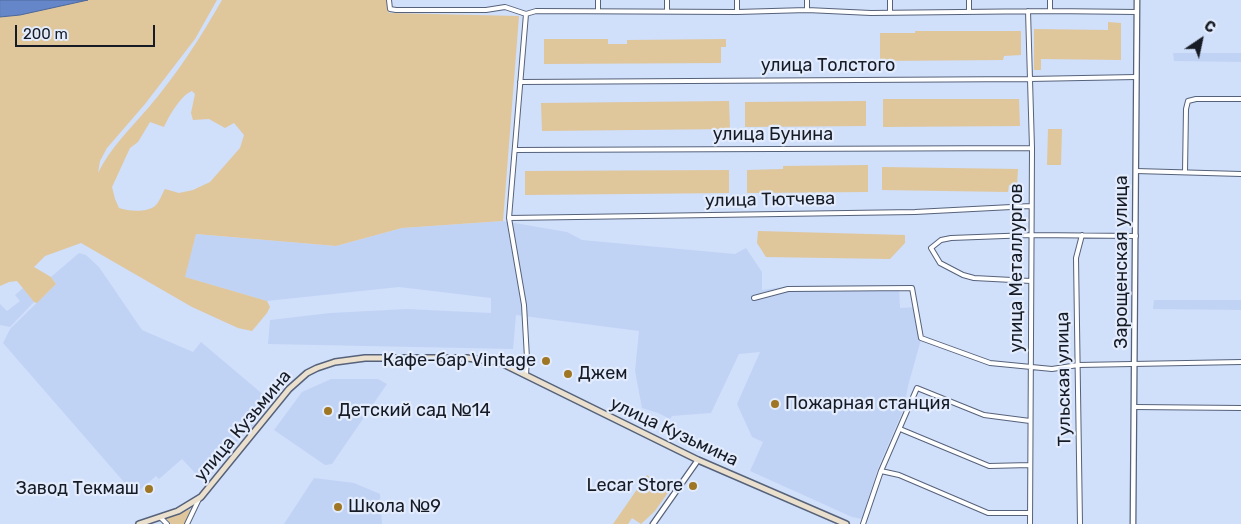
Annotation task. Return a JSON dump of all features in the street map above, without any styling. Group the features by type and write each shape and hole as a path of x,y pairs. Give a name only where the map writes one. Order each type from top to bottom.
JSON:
{"main road":[{"name":"улица Кузьмина","path":"140,524 186,507 201,497 289,389 307,373 327,364 365,358 482,359 499,362 698,460 846,524"}],"street":[{"path":"389,0 390,9 396,10 486,10 505,7 526,14 536,10 598,12 807,10 871,13 1050,10 1137,12"},
{"path":"598,0 598,12"},
{"path":"667,0 667,11"},
{"path":"738,0 738,12"},
{"path":"807,0 807,10"},
{"path":"890,0 890,12"},
{"path":"969,0 969,12"},
{"path":"1050,0 1050,10"},
{"name":"Зарощенская улица","path":"1133,524 1137,0"},
{"name":"улица Металлургов","path":"1028,11 1032,148 1030,524"},
{"path":"526,14 509,218 524,305 528,358 526,375"},
{"name":"улица Толстого","path":"520,82 1136,77"},
{"path":"1185,172 1186,108 1188,101 1196,99 1241,99"},
{"name":"улица Бунина","path":"515,150 1032,148"},
{"path":"1136,171 1241,174"},
{"name":"улица Тютчева","path":"509,218 915,212 1031,206"},
{"path":"1030,281 974,278 940,263 931,248 941,240 951,238 1031,235 1136,236"},
{"name":"Тульская улица","path":"1080,524 1076,258 1082,235"},
{"path":"754,298 788,289 912,288 921,338 990,363 1052,369 1078,366 1241,362"},
{"path":"863,524 881,471 917,388 984,415 1030,421"},
{"path":"1134,407 1241,408"},
{"path":"900,429 990,466 1030,465"},
{"path":"653,524 698,460"},
{"path":"881,471 899,475 988,513 1030,513"},
{"path":"187,524 201,497"},
{"path":"160,517 167,524"}],"shaded area":[{"path":"88,0 217,0 195,39 145,104 107,148 100,161 98,173 115,146 179,68 222,0 386,0 389,13 519,16 503,221 402,228 336,246 196,234 185,277 267,301 270,307 267,313 252,331 238,328 192,307 81,243 45,256 34,267 51,277 56,284 37,303 34,302 17,281 0,286 0,17 20,15","holes":["192,91 195,94 191,113 193,120 209,119 225,128 234,123 244,135 240,148 210,182 193,190 179,193 165,189 156,205 147,210 132,211 119,208 112,187 130,148 138,142 150,122 164,127 180,101"]},
{"path":"1108,22 1121,23 1121,60 1041,59 1041,70 1034,70 1034,29 1108,30"},
{"path":"915,31 1021,31 1021,55 1004,56 1003,60 880,61 880,33 915,33"},
{"path":"544,39 608,39 608,44 627,44 627,40 726,39 726,47 721,47 721,63 544,64"},
{"path":"1173,53 1241,53 1241,62 1174,61"},
{"path":"883,99 1019,99 1020,126 883,127"},
{"path":"729,101 730,129 542,131 541,103"},
{"path":"866,101 866,126 745,127 745,102"},
{"path":"1048,129 1062,129 1061,165 1047,165"},
{"path":"868,165 868,192 747,193 747,170 783,169 783,166"},
{"path":"882,167 1018,169 1017,185 1009,185 1008,192 882,190"},
{"path":"729,170 729,193 525,195 525,171"},
{"path":"503,221 567,232 582,240 735,254 746,248 762,272 762,290 790,286 899,285 900,308 917,307 922,336 904,408 878,468 862,519 852,517 750,471 763,442 752,437 737,404 760,352 739,354 711,413 672,416 670,419 642,408 635,371 639,331 516,315 513,349 268,344 270,320 330,313 407,309 491,313 491,298 399,287 267,301 184,277 196,234 336,246 402,228"},
{"path":"758,231 905,235 905,243 890,259 766,257 757,243"},
{"path":"79,253 86,255 99,267 142,330 193,352 201,342 266,397 265,408 252,428 198,476 182,459 159,479 156,476 134,495 3,343 10,329 56,284 51,277"},
{"path":"23,288 34,302 10,327 0,325 0,304 7,311 20,301 15,295"},
{"path":"1154,300 1241,300 1241,310 1153,309"},
{"name":"Детский сад №14","path":"331,379 378,379 387,384 332,464 325,465 274,430 302,392"},
{"path":"647,475 669,491 655,511 641,524 632,518 628,524 613,524"},
{"name":"Школа №9","path":"314,478 354,483 380,494 382,524 284,524"},
{"path":"191,509 184,524 171,524 167,520 167,518"}],"water":[{"path":"0,0 88,0 20,15 0,17"}],"place":[{"name":"Кафе-бар Vintage","path":"546,361"},
{"name":"Джем","path":"568,374"},
{"name":"Пожарная станция","path":"775,404"},
{"name":"Детский сад №14","path":"328,411"},
{"name":"Lecar Store","path":"693,486"},
{"name":"Завод Текмаш","path":"149,489"},
{"name":"Школа №9","path":"338,507"}]}
